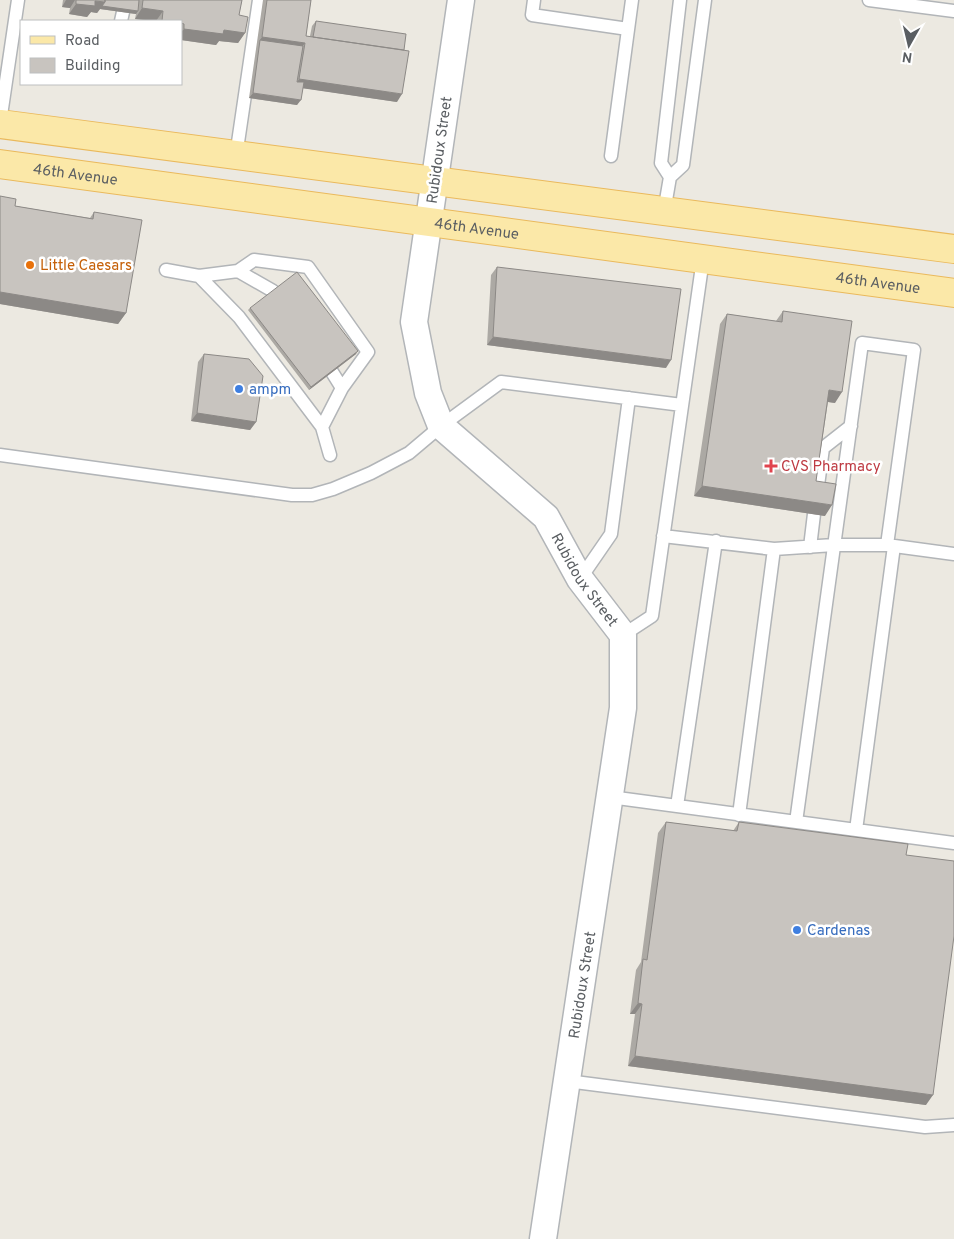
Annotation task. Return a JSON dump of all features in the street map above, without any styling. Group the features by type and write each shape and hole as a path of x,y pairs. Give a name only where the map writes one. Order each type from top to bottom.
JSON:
{"main road":[{"path":"0,123 236,156 954,249"},
{"name":"46th Avenue","path":"0,164 954,293"}],"street":[{"name":"Rubidoux Street","path":"461,0 414,322 428,393 441,426 546,517 580,579 623,635 623,708 544,1239"}],"lane":[{"path":"0,123 18,0"},
{"path":"236,156 259,0"},
{"path":"534,0 532,16 628,29"},
{"path":"611,156 632,0"},
{"path":"670,177 661,163 680,0"},
{"path":"664,212 670,177 683,165 705,0"},
{"path":"869,0 954,11"},
{"path":"623,635 652,616 703,259"},
{"path":"166,270 199,276 238,271 254,260 308,268 368,352 342,388 322,427"},
{"path":"238,271 272,291"},
{"path":"199,276 239,317 322,427 330,455"},
{"path":"796,822 862,342 914,350 856,830"},
{"path":"332,372 342,388"},
{"path":"0,455 292,495 312,495 333,489 371,473 409,453 441,426 501,382 682,405"},
{"path":"580,579 611,534 629,398"},
{"path":"817,492 823,448 851,426"},
{"path":"810,547 814,514"},
{"path":"663,536 774,549 834,545 890,546 954,554"},
{"path":"677,806 716,542"},
{"path":"738,815 774,549"},
{"path":"610,797 954,843"},
{"path":"567,1081 924,1127 954,1125"}],"building":[{"path":"76,0 105,0 105,2 95,1 95,6 76,4"},
{"path":"105,0 139,0 138,11 102,6"},
{"path":"143,0 242,0 239,15 248,17 245,33 224,30 223,34 184,29 182,20 162,20 163,11 142,8"},
{"path":"267,0 311,0 306,36 409,51 402,94 299,79 305,43 262,37"},
{"path":"316,21 406,34 404,50 313,37"},
{"path":"260,40 303,46 297,82 304,82 301,100 253,93"},
{"path":"0,196 16,199 15,206 93,219 94,212 142,220 126,313 0,292"},
{"path":"497,267 681,289 671,360 493,337"},
{"path":"297,272 358,351 311,387 250,308"},
{"name":"CVS Pharmacy","path":"783,311 852,321 842,392 829,390 816,481 836,484 832,505 702,486 727,314 782,322"},
{"path":"204,354 249,359 263,376 256,422 197,413"},
{"name":"Cardenas","path":"666,822 737,831 739,822 908,844 906,855 954,861 954,936 933,1095 635,1056 642,1004 638,1003 643,959 647,960"}],"place":[{"name":"Little Caesars","path":"30,265"},
{"name":"ampm","path":"239,389"},
{"name":"CVS Pharmacy","path":"771,466"},
{"name":"Cardenas","path":"797,930"}]}
